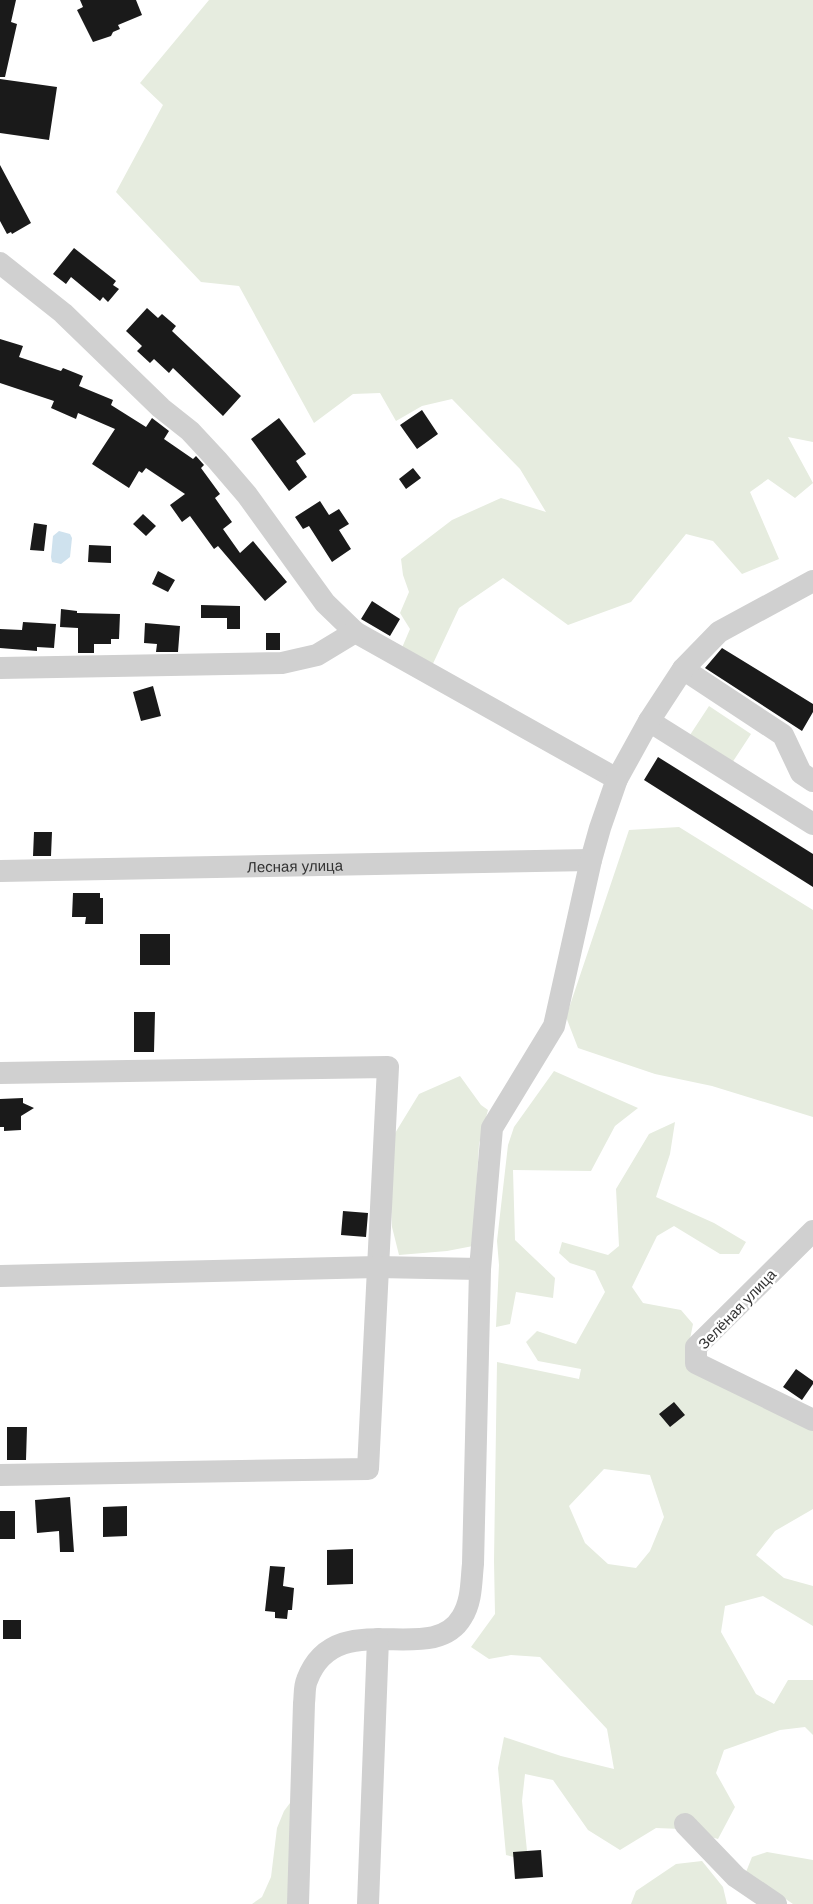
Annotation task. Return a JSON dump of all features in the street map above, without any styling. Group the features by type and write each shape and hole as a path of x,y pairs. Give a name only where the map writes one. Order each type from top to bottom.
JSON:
{"street":[{"path":"0,263 63,313 161,408 195,437 247,496 325,603 355,632 617,779"},
{"path":"298,1904 304,1703 306,1682 316,1663 331,1650 357,1640 425,1638 446,1633 461,1619 469,1604 473,1564 480,1269 492,1128 554,1026 591,860 617,779 649,721 682,669 719,632 813,581"},
{"path":"0,668 282,663 317,655 355,632"},
{"path":"682,669 783,735 801,773 813,781"},
{"path":"649,721 813,824"},
{"name":"Лесная улица","path":"0,871 591,860"},
{"path":"0,1073 388,1067 368,1469 0,1475"},
{"name":"Зелёная улица","path":"813,1231 696,1347 696,1363 813,1420"},
{"path":"0,1276 377,1267 480,1269"},
{"path":"368,1904 378,1639"},
{"path":"685,1824 736,1877 776,1904"}],"shaded area":[{"path":"209,0 813,0 813,442 788,437 813,483 795,498 768,479 750,492 779,559 742,574 713,541 686,534 631,602 568,625 503,578 459,608 430,670 401,650 410,629 400,613 409,592 403,575 401,559 452,520 501,498 546,512 520,469 452,399 422,406 396,421 380,393 353,394 314,423 239,286 201,282 116,192 163,105 140,83"},
{"path":"709,706 751,734 732,763 690,735"},
{"path":"679,827 813,910 813,1117 712,1086 655,1074 578,1048 566,1017 629,830"},
{"path":"554,1071 638,1108 615,1126 591,1171 513,1170 515,1240 555,1278 553,1298 516,1292 510,1324 496,1327 499,1265 497,1241 508,1145 514,1127"},
{"path":"460,1076 481,1105 488,1110 479,1144 473,1246 447,1251 399,1255 392,1227 389,1143 419,1094"},
{"path":"675,1122 670,1154 656,1197 714,1223 746,1242 739,1254 720,1254 674,1226 657,1236 632,1287 643,1303 681,1310 693,1324 689,1344 813,1430 813,1509 775,1531 756,1555 784,1578 813,1586 813,1626 763,1596 725,1606 721,1632 756,1694 774,1704 788,1680 813,1680 813,1735 805,1727 780,1730 724,1750 716,1773 735,1807 718,1839 681,1829 656,1828 620,1850 588,1830 553,1780 525,1774 522,1801 528,1861 506,1855 498,1768 504,1737 561,1756 614,1769 607,1729 540,1657 511,1655 489,1659 471,1647 495,1614 497,1362 579,1379 581,1369 538,1361 526,1342 537,1331 576,1344 605,1292 595,1271 570,1263 559,1253 562,1242 608,1255 619,1246 616,1189 649,1134","holes":["604,1469 650,1475 664,1517 650,1551 636,1568 608,1564 585,1543 569,1506"]},
{"path":"290,1803 293,1904 252,1904 262,1897 271,1877 277,1828 284,1811"},
{"path":"767,1852 813,1860 813,1904 793,1904 746,1872 752,1857"},
{"path":"702,1861 723,1887 727,1904 631,1904 636,1891 676,1864"}],"water":[{"path":"59,531 70,534 72,538 70,557 61,564 52,562 51,557 53,536"}],"building":[{"path":"0,0 16,0 11,22 17,24 5,77 0,77"},
{"path":"80,0 136,0 142,15 118,25 120,29 113,32 111,36 93,42 77,10 83,7"},
{"path":"0,79 57,87 49,140 0,133"},
{"path":"0,165 31,223 12,234 11,232 7,234 0,221"},
{"path":"74,248 116,281 113,285 119,289 108,302 103,297 100,301 71,277 66,284 53,274"},
{"path":"147,308 158,318 162,314 176,326 172,331 241,396 223,416 173,368 169,373 154,359 150,363 137,351 142,346 126,331"},
{"path":"0,339 23,346 19,357 61,371 63,368 83,376 79,386 113,400 111,405 146,427 152,418 169,431 164,439 193,459 196,456 204,465 201,468 220,494 215,498 232,522 223,529 240,553 253,541 287,582 265,601 218,546 214,549 190,516 182,522 170,505 185,494 146,468 142,473 139,471 129,488 92,464 115,429 78,413 76,419 51,408 54,401 0,383"},
{"path":"422,410 438,434 417,449 400,425"},
{"path":"279,418 306,454 296,461 307,477 289,491 251,439"},
{"path":"413,468 421,478 406,489 399,479"},
{"path":"320,501 329,515 339,509 349,524 339,530 351,549 332,562 309,526 303,529 295,517"},
{"path":"143,514 156,526 146,536 133,524"},
{"path":"34,523 47,525 44,551 30,550"},
{"path":"89,545 111,546 111,563 88,562"},
{"path":"158,571 175,580 168,592 152,584"},
{"path":"372,601 400,619 390,636 361,619"},
{"path":"201,605 240,606 240,629 227,629 227,618 201,618"},
{"path":"61,609 77,611 77,613 120,614 119,639 111,639 111,644 94,644 94,653 78,653 78,628 60,627"},
{"path":"23,622 56,624 54,648 37,647 37,651 0,648 0,629 22,630"},
{"path":"145,623 180,626 178,652 156,652 157,644 144,643"},
{"path":"266,633 280,633 280,650 266,650"},
{"path":"722,648 813,704 813,712 802,731 705,668"},
{"path":"153,686 161,716 141,721 133,692"},
{"path":"658,757 813,854 813,887 644,780"},
{"path":"34,832 52,832 51,856 33,856"},
{"path":"73,893 100,893 100,898 103,898 103,924 85,924 86,917 72,917"},
{"path":"140,934 170,934 170,965 140,965"},
{"path":"134,1012 155,1012 154,1052 134,1052"},
{"path":"23,1098 23,1103 34,1108 21,1116 21,1130 4,1131 4,1127 0,1127 0,1099"},
{"path":"343,1211 368,1213 366,1237 341,1235"},
{"path":"796,1369 813,1381 813,1384 802,1400 783,1387"},
{"path":"674,1402 685,1415 670,1427 659,1414"},
{"path":"7,1427 27,1427 26,1460 7,1460"},
{"path":"70,1497 74,1552 60,1552 59,1531 37,1533 35,1500"},
{"path":"127,1506 127,1536 103,1537 103,1507"},
{"path":"0,1511 15,1511 15,1539 0,1539"},
{"path":"353,1549 353,1584 327,1585 327,1550"},
{"path":"270,1566 285,1567 283,1586 294,1588 292,1610 288,1610 287,1619 275,1618 275,1612 265,1611"},
{"path":"3,1620 21,1620 21,1639 3,1639"},
{"path":"541,1850 543,1877 515,1879 513,1852"}]}
